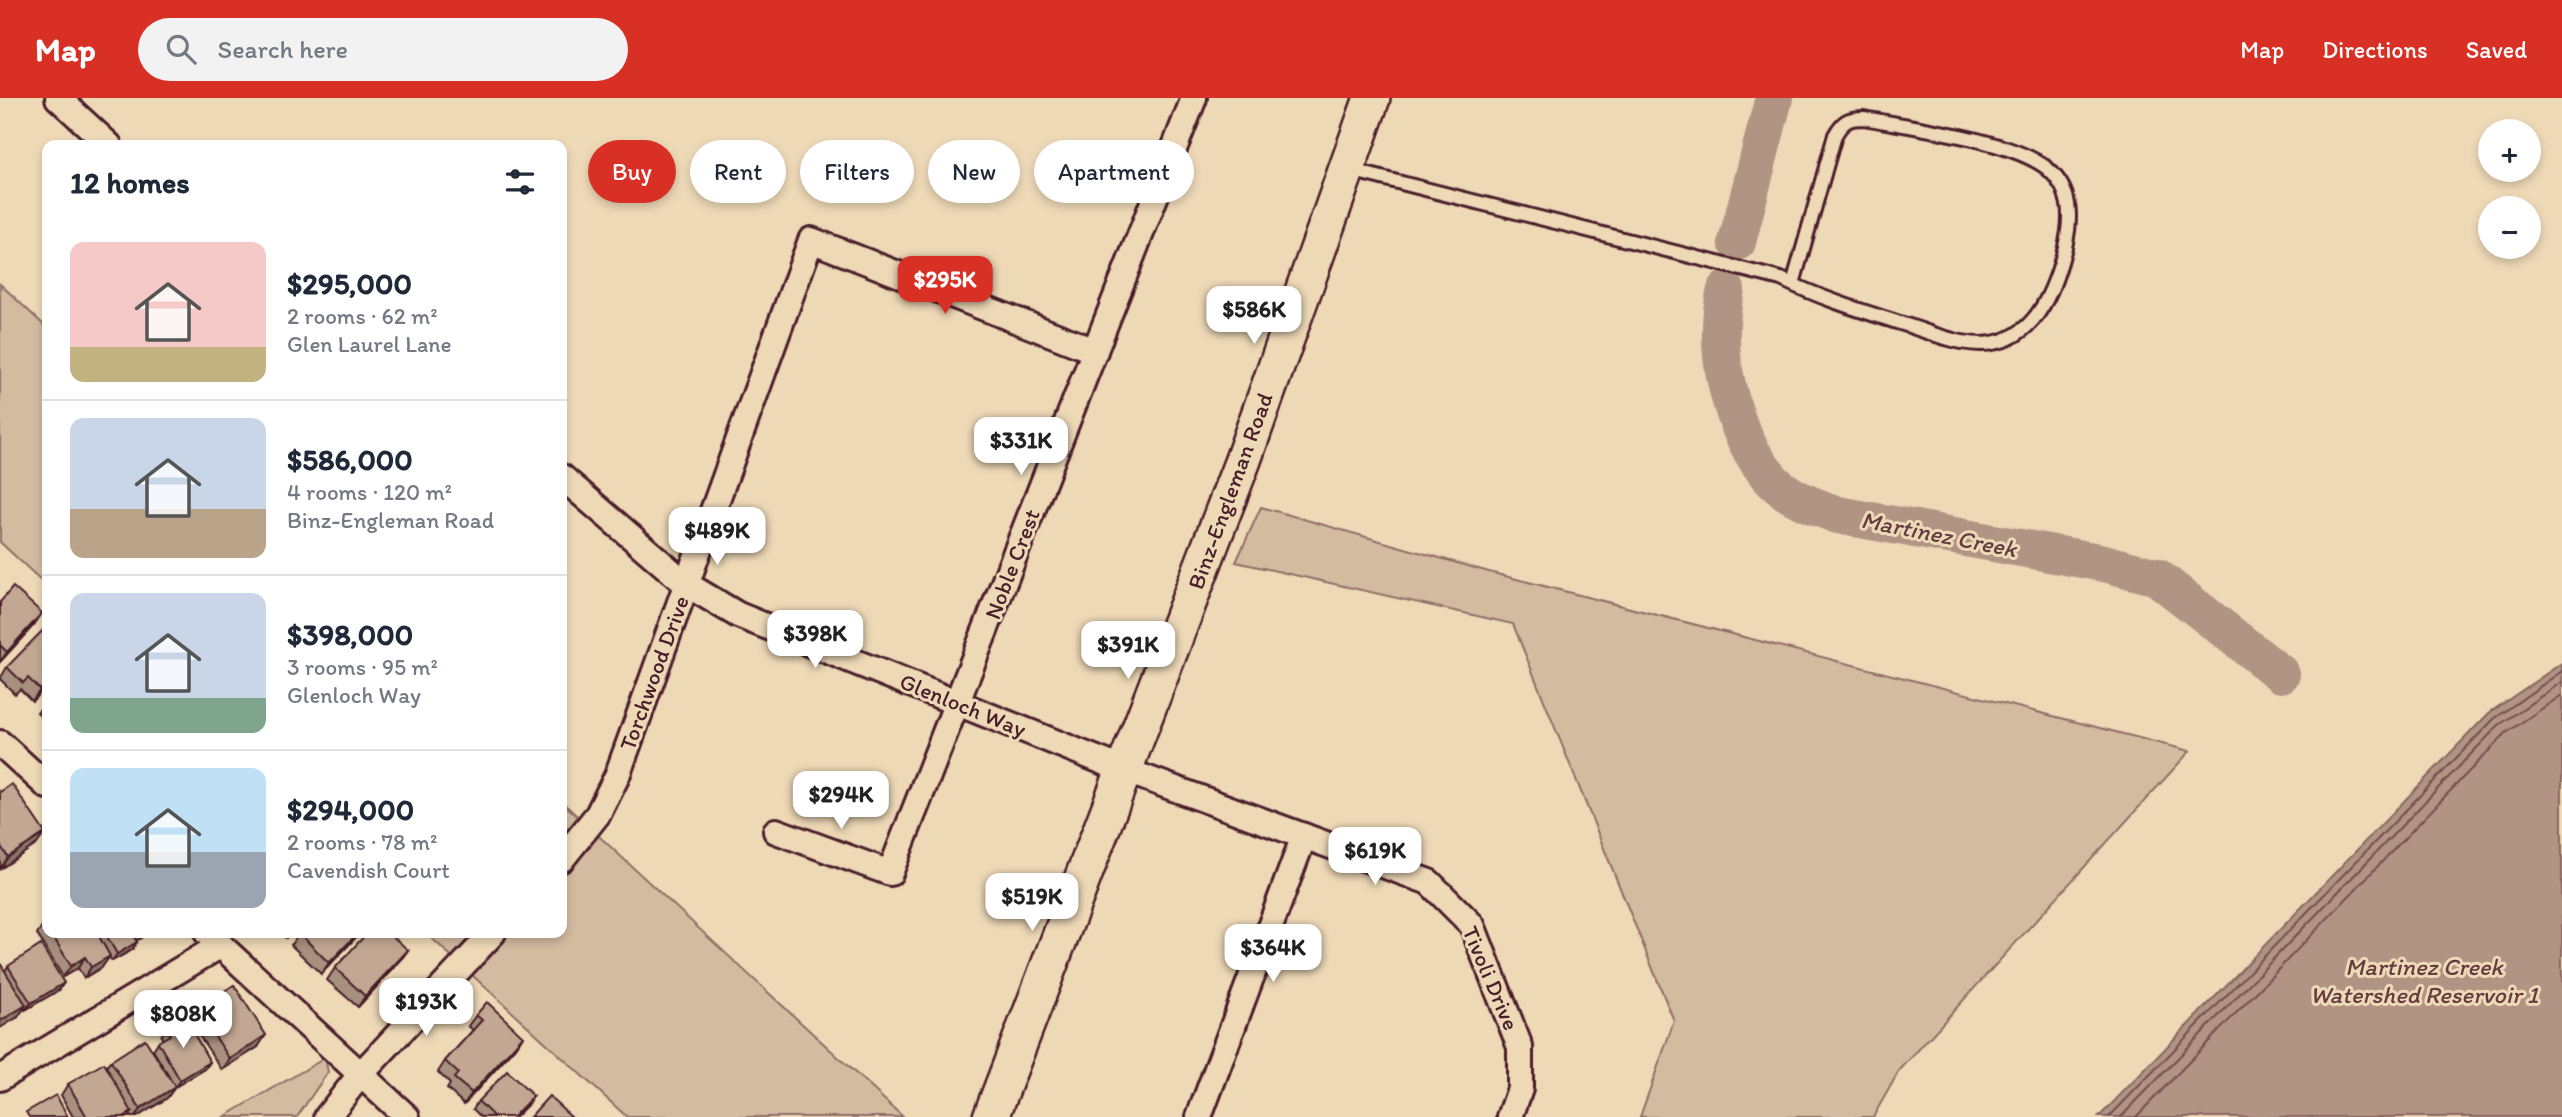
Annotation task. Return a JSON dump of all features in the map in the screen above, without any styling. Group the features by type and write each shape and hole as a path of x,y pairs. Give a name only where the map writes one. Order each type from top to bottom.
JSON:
{"street":[{"path":"58,98 104,140"},
{"name":"Noble Crest","path":"776,831 890,873 1194,98"},
{"name":"Binz-Engleman Road","path":"991,1117 1243,460 1372,98"},
{"name":"Torchwood Drive","path":"567,853 598,814 617,776 811,240 1095,351"},
{"name":"Glenloch Way","path":"567,481 686,584 738,615 1124,770"},
{"path":"0,743 42,781"},
{"name":"Tivoli Drive","path":"1124,770 1429,882 1472,925 1520,1047 1520,1089 1510,1117"},
{"path":"1199,1117 1304,836"},
{"path":"327,1117 360,1074 488,938"},
{"path":"0,1078 214,939 407,1117"}],"lane":[{"path":"1346,169 1781,279 1821,298 1962,342 1993,343 2029,326 2046,302 2066,244 2071,216 2068,198 2060,181 2046,167 2001,148 1864,118 1851,118 1842,123 1835,135 1793,284"}],"shaded area":[{"path":"0,284 42,323 42,581 0,542"},
{"path":"1261,507 1489,572 2190,751 1899,1071 1873,1117 1640,1117 1674,1021 1513,624 1236,562"},
{"path":"567,807 903,1117 627,1117 431,938 567,938"},
{"path":"325,1058 328,1072 297,1117 224,1117"}],"water":[{"name":"Martinez Creek Watershed Reservoir 1","path":"2562,663 2562,1117 2099,1117 2489,713"}],"building":[{"path":"13,587 42,613 7,652 0,645 0,602"},
{"path":"42,631 40,690 28,678 23,683 7,667"},
{"path":"12,784 42,829 42,835 8,857 0,845 0,792"},
{"path":"54,938 100,938 110,956 91,967 85,957 71,966"},
{"path":"108,938 135,938 137,942 117,954"},
{"path":"304,938 353,938 329,963"},
{"path":"362,938 395,938 408,950 365,996 335,968"},
{"path":"41,945 64,983 31,1003 8,966"},
{"path":"0,963 26,1005 0,1021"},
{"path":"234,985 266,1035 230,1059 197,1009"},
{"path":"487,1002 523,1036 472,1093 454,1078 458,1073 445,1061 482,1020 476,1015"},
{"path":"185,1018 210,1062 180,1080 158,1042 170,1035 166,1029"},
{"path":"145,1039 175,1087 140,1109 111,1061"},
{"path":"104,1063 132,1112 123,1117 87,1117 68,1084"},
{"path":"507,1071 533,1096 513,1117 494,1117 478,1101"},
{"path":"56,1095 68,1117 29,1117 26,1112"},
{"path":"549,1096 572,1117 530,1117"}],"waterway":[{"name":"Martinez Creek","path":"1737,242 1774,98"},
{"name":"Martinez Creek","path":"1726,290 1721,338 1723,364 1735,415 1758,461 1772,480 1786,492 1838,515 2104,563 2157,577 2281,674"}]}
